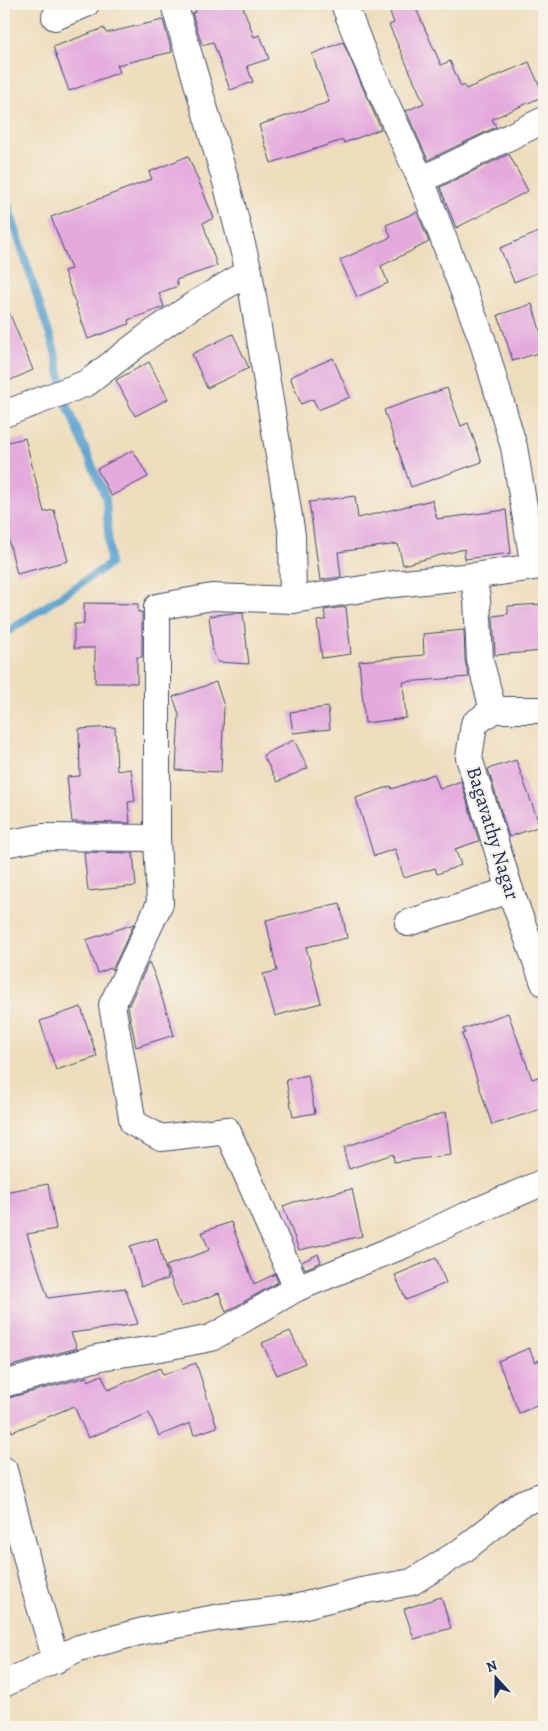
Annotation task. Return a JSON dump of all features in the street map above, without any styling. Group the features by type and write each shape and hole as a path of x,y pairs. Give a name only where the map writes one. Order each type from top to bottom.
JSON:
{"street":[{"path":"55,17 86,4"},
{"path":"174,4 226,182 249,272 292,535 293,600"},
{"path":"297,1288 227,1130 161,1138 133,1123 112,1005 160,903 157,838 157,607 212,597 293,600 394,584 473,576 534,567 514,447 482,339 421,180 363,53 344,4"},
{"path":"421,180 544,120"},
{"path":"4,414 87,383 195,304 249,272"},
{"path":"473,576 480,660 493,710 544,710"},
{"name":"Bagavathy Nagar","path":"493,710 474,724 469,758 510,890 544,983"},
{"path":"4,844 43,837 157,838"},
{"path":"408,924 510,890"},
{"path":"4,1384 101,1357 211,1338 297,1288 404,1245 544,1182"},
{"path":"4,1470 33,1583 56,1660"},
{"path":"4,1684 79,1648 143,1631 222,1617 294,1608 362,1591 412,1582 463,1550 522,1503 544,1495"}],"building":[{"path":"193,4 242,4 254,37 260,35 269,59 247,66 253,82 230,90 213,42 202,45 192,13 196,12"},
{"path":"387,4 414,4 441,65 450,61 461,87 464,85 466,89 529,62 544,96 492,119 496,127 428,160 406,111 424,103 389,25 394,23"},
{"path":"163,20 172,52 117,65 120,72 69,91 53,47 104,28 106,33"},
{"path":"343,42 381,129 344,143 343,140 271,163 259,125 329,102 312,54"},
{"path":"509,154 528,191 456,228 440,187"},
{"path":"188,156 214,218 203,223 217,266 176,280 178,286 159,293 164,307 128,320 129,324 88,339 64,271 71,269 51,217 152,179 149,172"},
{"path":"417,212 429,242 381,266 388,283 357,297 340,260 391,237 386,225"},
{"path":"544,230 544,270 514,282 500,248"},
{"path":"4,300 33,370 4,383"},
{"path":"532,304 544,343 544,351 513,361 498,315"},
{"path":"233,334 249,368 207,388 192,354"},
{"path":"333,358 350,397 318,410 313,399 301,404 290,377"},
{"path":"149,362 168,399 135,416 116,380"},
{"path":"447,388 461,426 468,423 482,462 411,487 384,410"},
{"path":"25,438 44,512 54,510 68,561 17,574 4,521 4,443"},
{"path":"133,450 148,477 111,496 97,469"},
{"path":"355,496 358,518 432,500 437,519 506,510 511,553 465,559 464,549 403,565 398,544 338,552 341,577 320,580 309,502"},
{"path":"84,603 138,604 138,612 142,612 142,657 137,657 137,683 95,683 95,648 74,648 74,624 84,624"},
{"path":"544,604 544,651 495,655 493,616 508,614 508,606"},
{"path":"346,607 351,654 322,658 317,621 326,620 324,610"},
{"path":"243,613 249,664 218,662 213,651 209,616"},
{"path":"464,630 465,661 469,677 403,682 406,718 365,723 359,661 424,655 423,634"},
{"path":"216,682 224,706 221,772 176,770 179,714 173,697"},
{"path":"328,707 330,729 293,733 290,712"},
{"path":"115,727 117,771 131,769 135,801 128,802 130,823 72,822 67,777 80,776 79,729"},
{"path":"294,740 308,768 277,782 263,755"},
{"path":"516,760 540,826 509,837 488,769"},
{"path":"434,774 440,789 461,781 479,841 455,849 461,865 437,874 435,868 404,878 395,849 374,856 356,798 391,786 392,789"},
{"path":"84,852 133,853 136,886 88,891"},
{"path":"340,903 347,938 306,947 321,1003 275,1016 263,974 277,971 266,920"},
{"path":"134,924 112,970 111,968 98,973 86,940"},
{"path":"149,962 174,1035 136,1047 128,1007"},
{"path":"81,1007 97,1057 56,1070 40,1021"},
{"path":"508,1013 532,1079 544,1075 544,1108 492,1125 462,1034 465,1033 463,1029"},
{"path":"308,1075 315,1113 293,1117 286,1080"},
{"path":"446,1112 451,1155 394,1162 393,1154 349,1169 345,1156 345,1147"},
{"path":"48,1184 56,1229 27,1234 48,1298 125,1288 138,1324 71,1333 77,1348 4,1368 4,1192"},
{"path":"352,1189 362,1236 299,1250 283,1206"},
{"path":"231,1222 254,1284 275,1274 278,1282 226,1312 219,1293 181,1307 166,1266 209,1250 202,1232"},
{"path":"157,1238 168,1279 141,1286 130,1246"},
{"path":"318,1254 321,1262 305,1269 302,1262"},
{"path":"436,1258 446,1283 406,1300 395,1275"},
{"path":"290,1331 305,1363 277,1375 262,1343"},
{"path":"529,1348 535,1362 544,1358 544,1403 519,1413 498,1361"},
{"path":"196,1363 217,1427 194,1435 190,1423 159,1436 149,1413 88,1438 74,1406 12,1432 4,1412 4,1399 87,1377 88,1381 102,1375 108,1390 160,1368 163,1375"},
{"path":"441,1597 451,1628 414,1639 404,1609"}],"waterway":[{"path":"4,193 55,352 67,405 106,499 110,564 4,634"}]}
